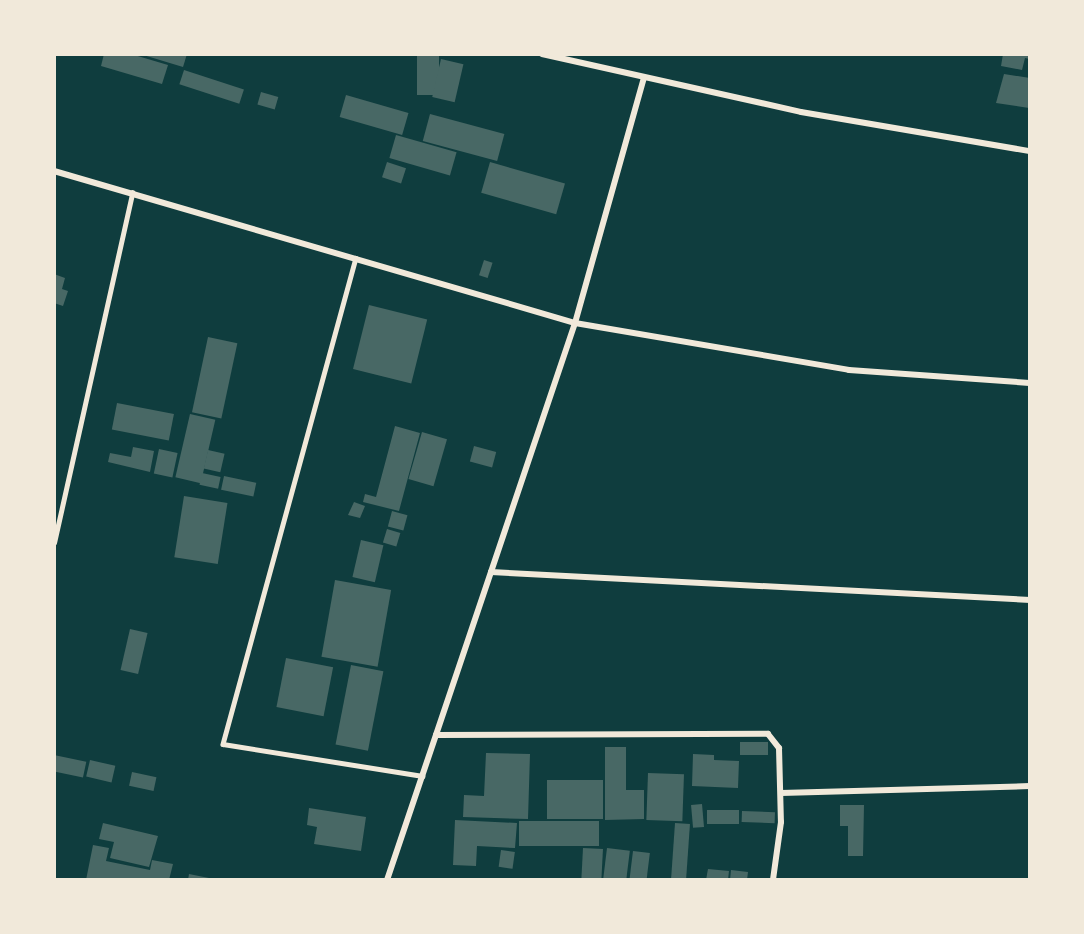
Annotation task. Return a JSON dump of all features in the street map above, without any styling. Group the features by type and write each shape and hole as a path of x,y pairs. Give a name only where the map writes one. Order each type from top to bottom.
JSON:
{"street":[{"path":"542,54 801,112 1030,151"},
{"path":"387,880 575,323 644,77"},
{"path":"54,171 575,323 849,370 1030,383"},
{"path":"490,572 1030,600"},
{"path":"436,735 768,734 779,748 781,793 781,822 773,880"},
{"path":"781,793 1030,786"}],"lane":[{"path":"54,543 132,193"},
{"path":"356,258 223,744 422,776"}],"building":[{"path":"104,54 131,54 168,65 162,84 101,66"},
{"path":"140,54 187,54 183,67"},
{"path":"417,54 439,54 439,95 417,95"},
{"path":"1003,54 1030,54 1030,59 1025,58 1022,70 1001,66"},
{"path":"441,59 463,64 455,102 432,97"},
{"path":"184,70 244,89 239,104 179,84"},
{"path":"1004,74 1030,78 1029,108 996,103"},
{"path":"261,92 278,97 275,109 257,104"},
{"path":"346,95 408,113 402,135 340,117"},
{"path":"430,114 504,134 497,161 423,141"},
{"path":"396,135 457,152 450,175 389,158"},
{"path":"387,162 406,168 401,183 382,177"},
{"path":"490,162 565,183 556,214 481,193"},
{"path":"484,260 493,263 488,278 479,275"},
{"path":"54,274 65,278 62,289 68,291 63,306 54,303"},
{"path":"369,305 427,320 411,384 353,369"},
{"path":"208,337 237,343 221,419 192,412"},
{"path":"117,403 174,414 169,441 112,430"},
{"path":"190,414 215,420 201,483 175,477"},
{"path":"395,426 420,433 399,511 363,502 365,494 376,497"},
{"path":"422,432 447,439 433,486 408,479"},
{"path":"474,446 496,452 492,467 470,461"},
{"path":"133,447 154,451 150,472 108,462 110,453 131,457"},
{"path":"159,449 178,453 172,477 154,473"},
{"path":"208,450 225,454 220,472 204,469"},
{"path":"202,473 221,477 218,489 200,485"},
{"path":"224,476 256,483 253,497 221,490"},
{"path":"184,496 227,503 218,564 174,557"},
{"path":"354,502 365,506 360,518 348,515"},
{"path":"392,511 407,515 403,531 388,526"},
{"path":"387,529 400,533 396,546 383,542"},
{"path":"361,540 383,545 375,582 352,577"},
{"path":"335,580 391,590 378,667 321,657"},
{"path":"130,629 148,633 138,674 121,670"},
{"path":"286,658 333,667 324,716 276,707"},
{"path":"351,665 383,671 368,751 336,745"},
{"path":"740,742 768,742 768,755 740,755"},
{"path":"605,747 626,747 626,790 644,790 644,819 605,820"},
{"path":"486,753 530,754 528,819 463,817 464,795 484,796"},
{"path":"693,754 714,755 714,760 739,761 738,788 692,786"},
{"path":"54,755 86,762 83,778 54,771"},
{"path":"90,760 115,766 112,782 86,777"},
{"path":"132,772 156,777 154,791 129,786"},
{"path":"648,773 684,774 682,821 646,820"},
{"path":"547,780 603,780 603,819 547,819"},
{"path":"702,804 704,827 693,828 691,805"},
{"path":"840,805 864,805 863,856 848,856 848,826 840,826"},
{"path":"309,808 366,817 361,851 314,844 317,827 307,825"},
{"path":"707,810 739,810 739,824 707,824"},
{"path":"742,811 775,812 775,823 742,822"},
{"path":"455,820 517,823 515,848 477,846 476,866 453,865"},
{"path":"519,821 599,821 599,846 519,846"},
{"path":"103,823 158,836 149,867 110,858 114,842 99,839"},
{"path":"675,823 690,824 686,880 671,880"},
{"path":"93,845 109,848 106,861 150,870 152,860 173,864 169,880 86,880"},
{"path":"583,848 603,849 601,880 581,880"},
{"path":"607,848 630,851 626,880 603,880"},
{"path":"501,850 515,852 512,869 499,867"},
{"path":"633,851 650,853 647,880 629,880"},
{"path":"708,869 729,871 728,880 706,880"},
{"path":"731,870 748,872 747,880 730,880"},
{"path":"189,874 214,879 214,880 188,880"}]}
